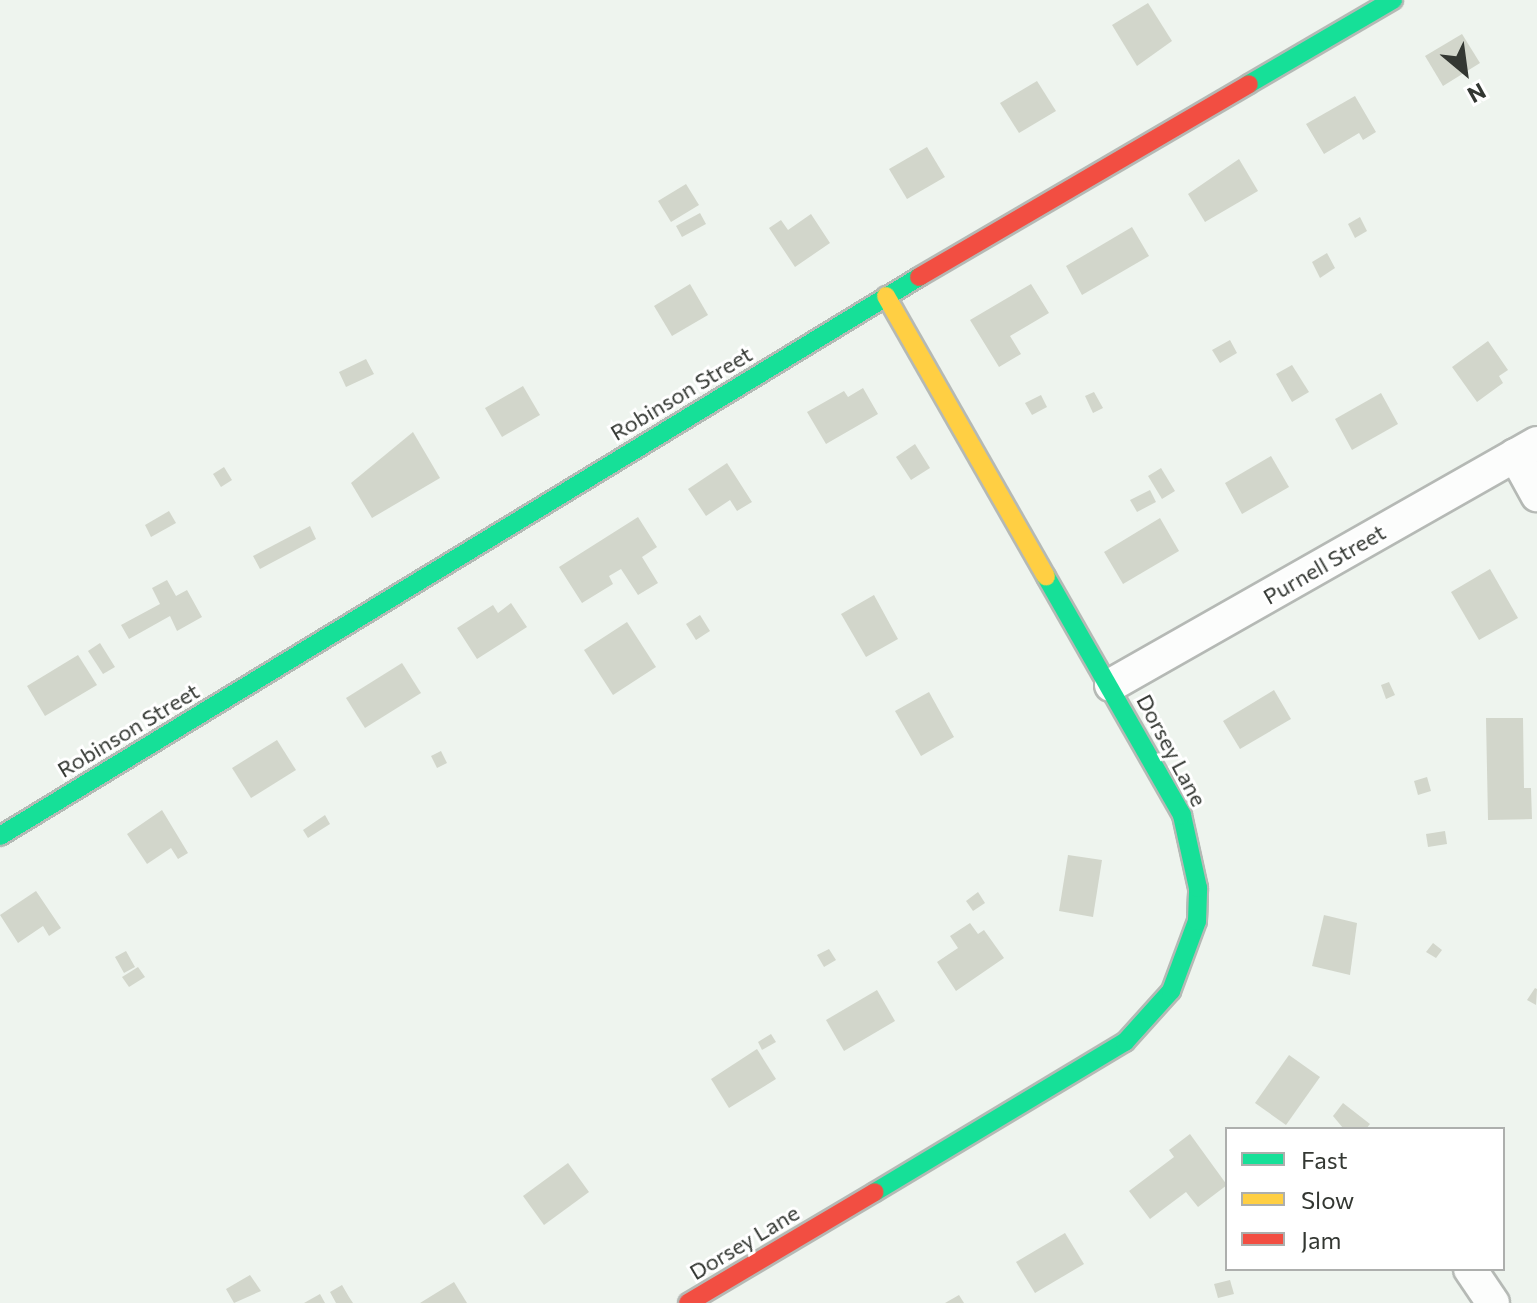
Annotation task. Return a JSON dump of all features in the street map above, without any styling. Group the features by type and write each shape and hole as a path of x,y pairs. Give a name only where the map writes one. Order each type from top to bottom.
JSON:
{"street":[{"name":"Robinson Street","path":"0,836 886,296 1393,0"},
{"name":"Dorsey Lane","path":"688,1303 1098,1059 1149,1019 1171,991 1197,921 1194,857 1182,815 1111,685 886,296"},
{"name":"Purnell Street","path":"1111,685 1526,449"},
{"path":"1526,449 1537,495"},
{"path":"1471,1271 1493,1303"}],"building":[{"path":"1148,3 1172,41 1137,66 1112,25"},
{"path":"1462,34 1480,63 1443,86 1425,56"},
{"path":"1037,81 1056,111 1019,133 1000,103"},
{"path":"1355,96 1376,132 1363,140 1359,133 1324,154 1306,124"},
{"path":"927,147 945,177 907,199 889,169"},
{"path":"1239,159 1258,191 1205,222 1188,194"},
{"path":"686,184 699,205 671,222 658,201"},
{"path":"700,213 706,224 682,237 676,226"},
{"path":"811,214 830,243 795,267 769,228 781,220 788,230"},
{"path":"1360,217 1367,231 1355,238 1348,224"},
{"path":"1132,227 1149,256 1082,295 1066,266"},
{"path":"1327,253 1335,268 1320,278 1312,262"},
{"path":"690,284 708,315 672,336 654,306"},
{"path":"1031,284 1049,313 1010,336 1021,354 999,367 970,320"},
{"path":"1230,340 1237,353 1220,363 1212,350"},
{"path":"1488,341 1508,370 1499,376 1503,383 1477,402 1452,367"},
{"path":"366,359 374,374 346,387 339,372"},
{"path":"1292,365 1309,392 1292,402 1276,374"},
{"path":"523,386 540,415 502,437 485,408"},
{"path":"863,388 878,414 826,444 807,412 844,391 848,397"},
{"path":"1094,392 1103,408 1093,413 1085,396"},
{"path":"1381,393 1398,424 1352,450 1335,419"},
{"path":"1041,395 1047,407 1032,415 1025,403"},
{"path":"413,432 440,478 372,518 351,483"},
{"path":"915,444 930,468 911,480 896,457"},
{"path":"1271,456 1289,487 1242,514 1225,483"},
{"path":"727,463 752,502 737,511 730,500 706,516 688,489"},
{"path":"224,467 232,480 221,487 213,474"},
{"path":"1161,468 1175,491 1162,499 1148,476"},
{"path":"1150,490 1156,502 1137,512 1130,500"},
{"path":"169,511 176,523 151,537 145,525"},
{"path":"638,517 657,547 642,557 658,583 638,595 621,569 609,576 613,584 582,603 559,567"},
{"path":"1160,518 1179,551 1123,584 1104,552"},
{"path":"310,526 316,539 260,569 253,556"},
{"path":"1490,569 1518,618 1479,640 1451,592"},
{"path":"167,580 176,596 187,590 202,617 177,631 170,616 129,639 121,625 160,604 152,588"},
{"path":"874,595 898,639 866,657 841,614"},
{"path":"511,603 527,627 477,659 457,628 493,605 498,613"},
{"path":"700,615 710,631 696,640 686,624"},
{"path":"627,622 656,667 613,695 584,650"},
{"path":"100,643 115,667 103,674 88,651"},
{"path":"78,655 97,685 45,716 27,686"},
{"path":"402,663 421,693 365,728 346,698"},
{"path":"1389,682 1395,695 1386,699 1381,685"},
{"path":"1274,690 1291,719 1240,749 1223,721"},
{"path":"929,692 954,737 921,756 895,711"},
{"path":"1486,718 1523,718 1524,788 1531,788 1532,819 1488,820"},
{"path":"277,740 296,770 251,798 232,768"},
{"path":"441,751 447,763 437,768 431,756"},
{"path":"1427,777 1431,791 1418,795 1414,781"},
{"path":"162,810 188,853 178,859 171,848 147,864 127,834"},
{"path":"325,815 330,824 308,838 303,830"},
{"path":"1445,831 1447,844 1428,847 1426,834"},
{"path":"1068,855 1102,860 1093,917 1059,911"},
{"path":"36,891 61,928 49,936 43,926 18,943 0,915"},
{"path":"978,892 985,903 973,911 966,901"},
{"path":"1324,915 1357,923 1350,975 1312,966"},
{"path":"970,923 978,934 984,930 1004,958 956,991 937,962 958,948 950,936"},
{"path":"1433,943 1442,950 1436,958 1426,952"},
{"path":"829,949 836,960 824,967 817,955"},
{"path":"126,951 135,967 124,973 115,957"},
{"path":"138,967 145,977 129,987 122,977"},
{"path":"1537,989 1536,1005 1527,1000"},
{"path":"877,990 895,1021 844,1051 826,1020"},
{"path":"771,1034 776,1042 762,1050 758,1042"},
{"path":"757,1049 776,1079 729,1108 711,1079"},
{"path":"1289,1055 1320,1077 1286,1125 1255,1103"},
{"path":"1343,1103 1370,1124 1368,1127 1342,1127 1333,1116"},
{"path":"1190,1134 1225,1187 1198,1207 1186,1192 1150,1219 1129,1191 1174,1157 1169,1150"},
{"path":"568,1163 589,1192 544,1225 523,1196"},
{"path":"1065,1233 1084,1264 1035,1293 1016,1262"},
{"path":"250,1275 261,1291 234,1303 226,1289"},
{"path":"1230,1280 1234,1294 1218,1298 1214,1284"},
{"path":"454,1282 467,1303 420,1303"},
{"path":"342,1285 353,1303 336,1303 330,1292"},
{"path":"320,1294 325,1303 304,1303"},
{"path":"959,1295 964,1303 945,1303"}],"traffic: fast":[{"path":"1249,84 1393,0"},
{"path":"0,836 919,277"},
{"path":"875,1192 1125,1042 1171,991 1197,921 1198,888 1182,815 1046,577"}],"traffic: slow":[{"path":"886,296 1046,577"}],"traffic: jam":[{"path":"919,277 1249,84"},
{"path":"688,1303 875,1192"}]}
